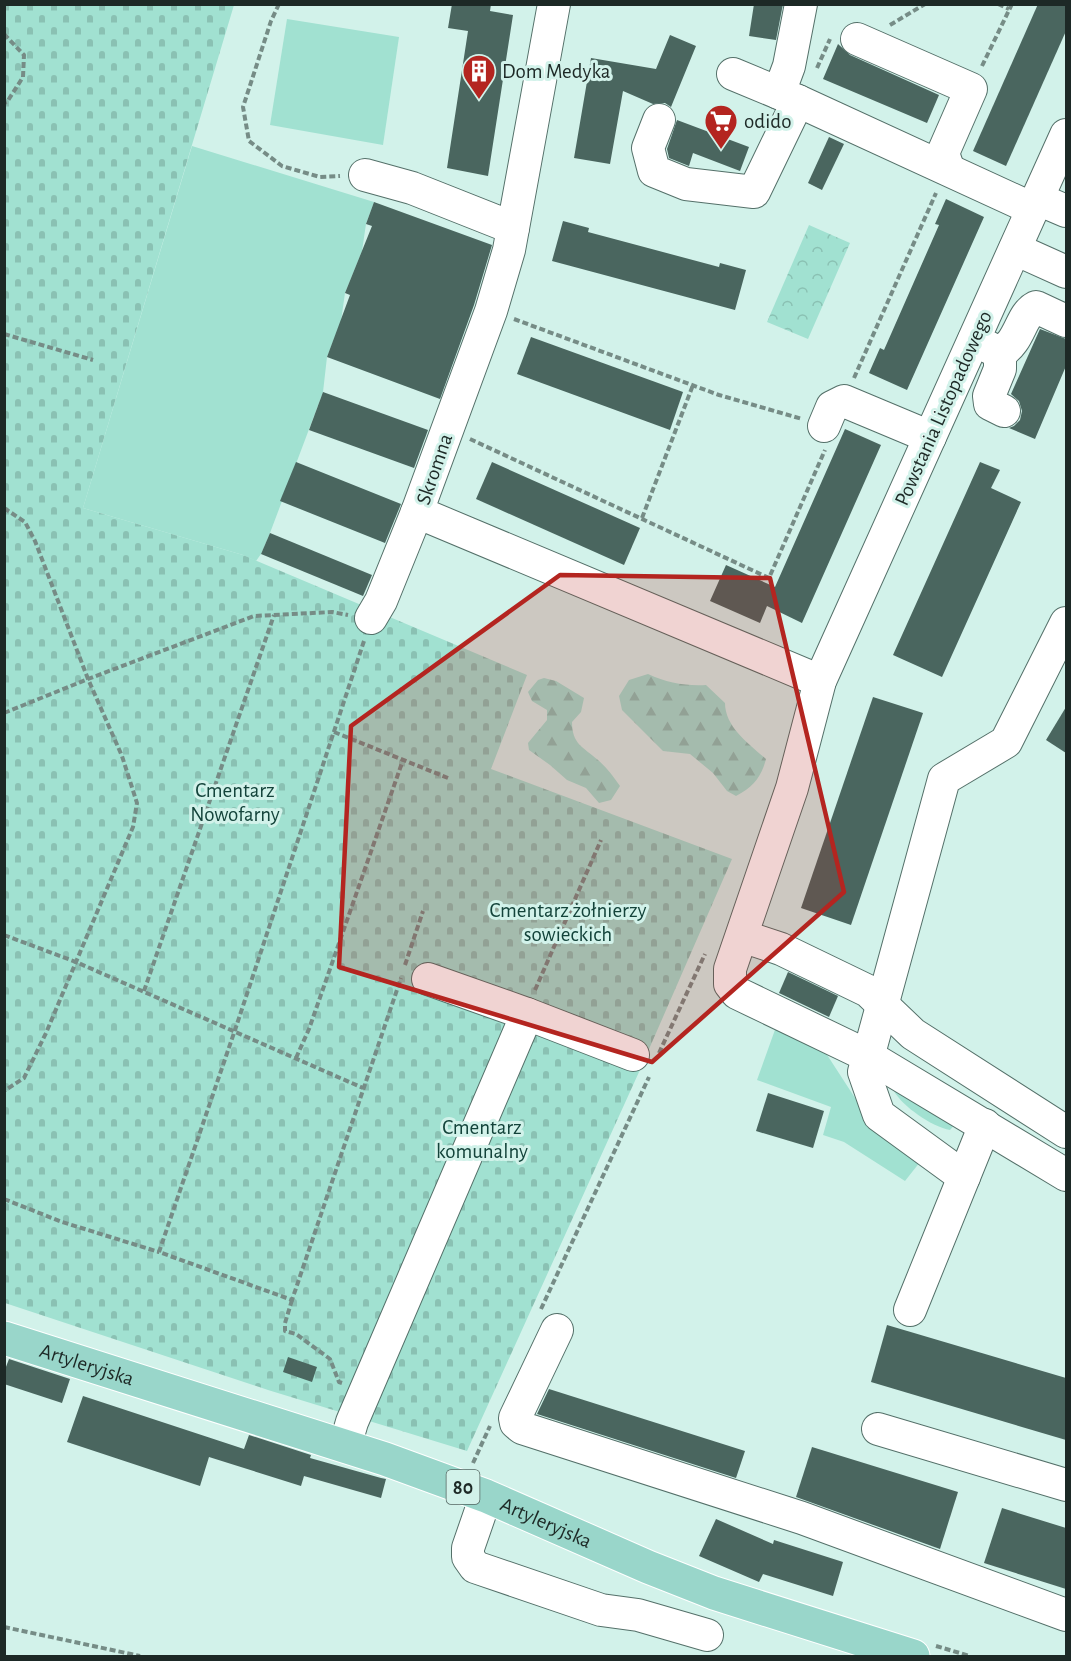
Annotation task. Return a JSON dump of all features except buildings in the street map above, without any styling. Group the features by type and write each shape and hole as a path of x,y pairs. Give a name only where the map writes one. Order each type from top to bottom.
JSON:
{"main road":[{"name":"Artyleryjska","path":"4,1338 345,1446 486,1496 648,1567 714,1593 913,1656"}],"street":[{"name":"Skromna","path":"554,4 509,250 491,311 417,512 820,681"},
{"path":"658,120 648,148 654,171 686,184 754,192 789,97 789,66 801,4"},
{"path":"857,39 971,89 943,153 948,168"},
{"path":"733,74 948,168 1036,204 1066,211"},
{"name":"Powstania Listopadowego","path":"868,1056 736,993 730,984 730,969 792,788 820,681 930,437 987,346 1015,249 1066,135"},
{"path":"364,175 412,188 513,228"},
{"path":"1015,249 1066,272"},
{"path":"987,346 1010,347 1029,310 1036,307 1066,321"},
{"path":"987,346 1000,369 988,396 990,404 1004,411"},
{"path":"824,426 832,407 844,401 930,437"},
{"path":"371,618 381,600 417,512"},
{"path":"964,1177 879,1115 864,1072 944,779 1006,742 1066,623"},
{"path":"742,936 781,949 868,992 913,1034 1066,1132"},
{"path":"411,974 524,1013 633,1055"},
{"path":"345,1446 364,1393 524,1013"},
{"path":"868,1056 1066,1175"},
{"path":"910,1310 985,1125"},
{"path":"557,1330 515,1418 516,1423 522,1428 802,1518 1066,1615"},
{"path":"878,1430 1066,1485"},
{"path":"486,1496 468,1548 468,1557 476,1567 602,1610 638,1615 707,1635"}],"path":[{"path":"279,4 271,21 243,107 249,141 282,166 320,177 364,175"},
{"path":"815,70 835,29 857,39 889,25 926,4"},
{"path":"971,89 1011,7 998,4"},
{"path":"4,34 24,55 23,77 7,102 4,103"},
{"path":"844,401 948,168"},
{"path":"448,429 769,578 834,430 719,395 491,311"},
{"path":"4,334 93,360"},
{"path":"642,518 693,385"},
{"path":"4,508 25,522 31,531 88,679 122,756 137,803 133,827 46,1033 24,1078 4,1091"},
{"path":"4,713 254,616 332,612 371,618 159,1252"},
{"path":"144,991 274,615"},
{"path":"334,732 448,778"},
{"path":"296,1058 309,1029 403,760"},
{"path":"524,1013 524,997 533,994 601,840"},
{"path":"364,1393 339,1382 330,1359 296,1334 285,1331 285,1323 363,1088 411,974 423,911"},
{"path":"4,935 76,962 363,1088"},
{"path":"4,1199 62,1222 159,1252 292,1300"},
{"path":"4,1627 140,1656"}],"highlighted area":[{"path":"560,575 770,578 844,892 652,1062 339,967 351,726"}],"green space":[{"path":"5,5 234,5 83,508 243,555 527,675 491,769 732,859 639,1072 467,1451 268,1390 5,1303"},
{"path":"287,19 399,37 383,145 270,125"},
{"path":"192,146 374,202 366,224 362,251 345,293 341,321 327,357 323,392 270,533 256,561 243,555 83,508"},
{"path":"809,225 850,243 808,339 767,322"},
{"path":"648,674 676,683 706,685 725,703 726,712 733,727 766,759 762,772 752,785 736,796 727,791 713,773 690,754 663,751 622,710 619,696 629,680"},
{"path":"544,678 556,681 584,698 581,712 572,722 574,735 579,744 604,766 620,786 611,800 599,803 586,788 567,780 529,750 528,743 547,720 547,710 532,701 528,692 538,680"},
{"path":"776,1027 820,1044 870,1121 920,1162 905,1181 844,1142 823,1135 831,1107 757,1080"},
{"path":"896,1080 957,1122 950,1130 935,1125 918,1115 894,1091"}],"place":[{"name":"Dom Medyka","path":"479,100"},
{"name":"odido","path":"721,150"}],"park label":[{"name":"Cmentarz Nowofarny","path":"235,802"},
{"name":"Cmentarz żołnierzy sowieckich","path":"568,922"},
{"name":"Cmentarz komunalny","path":"482,1139"}]}
